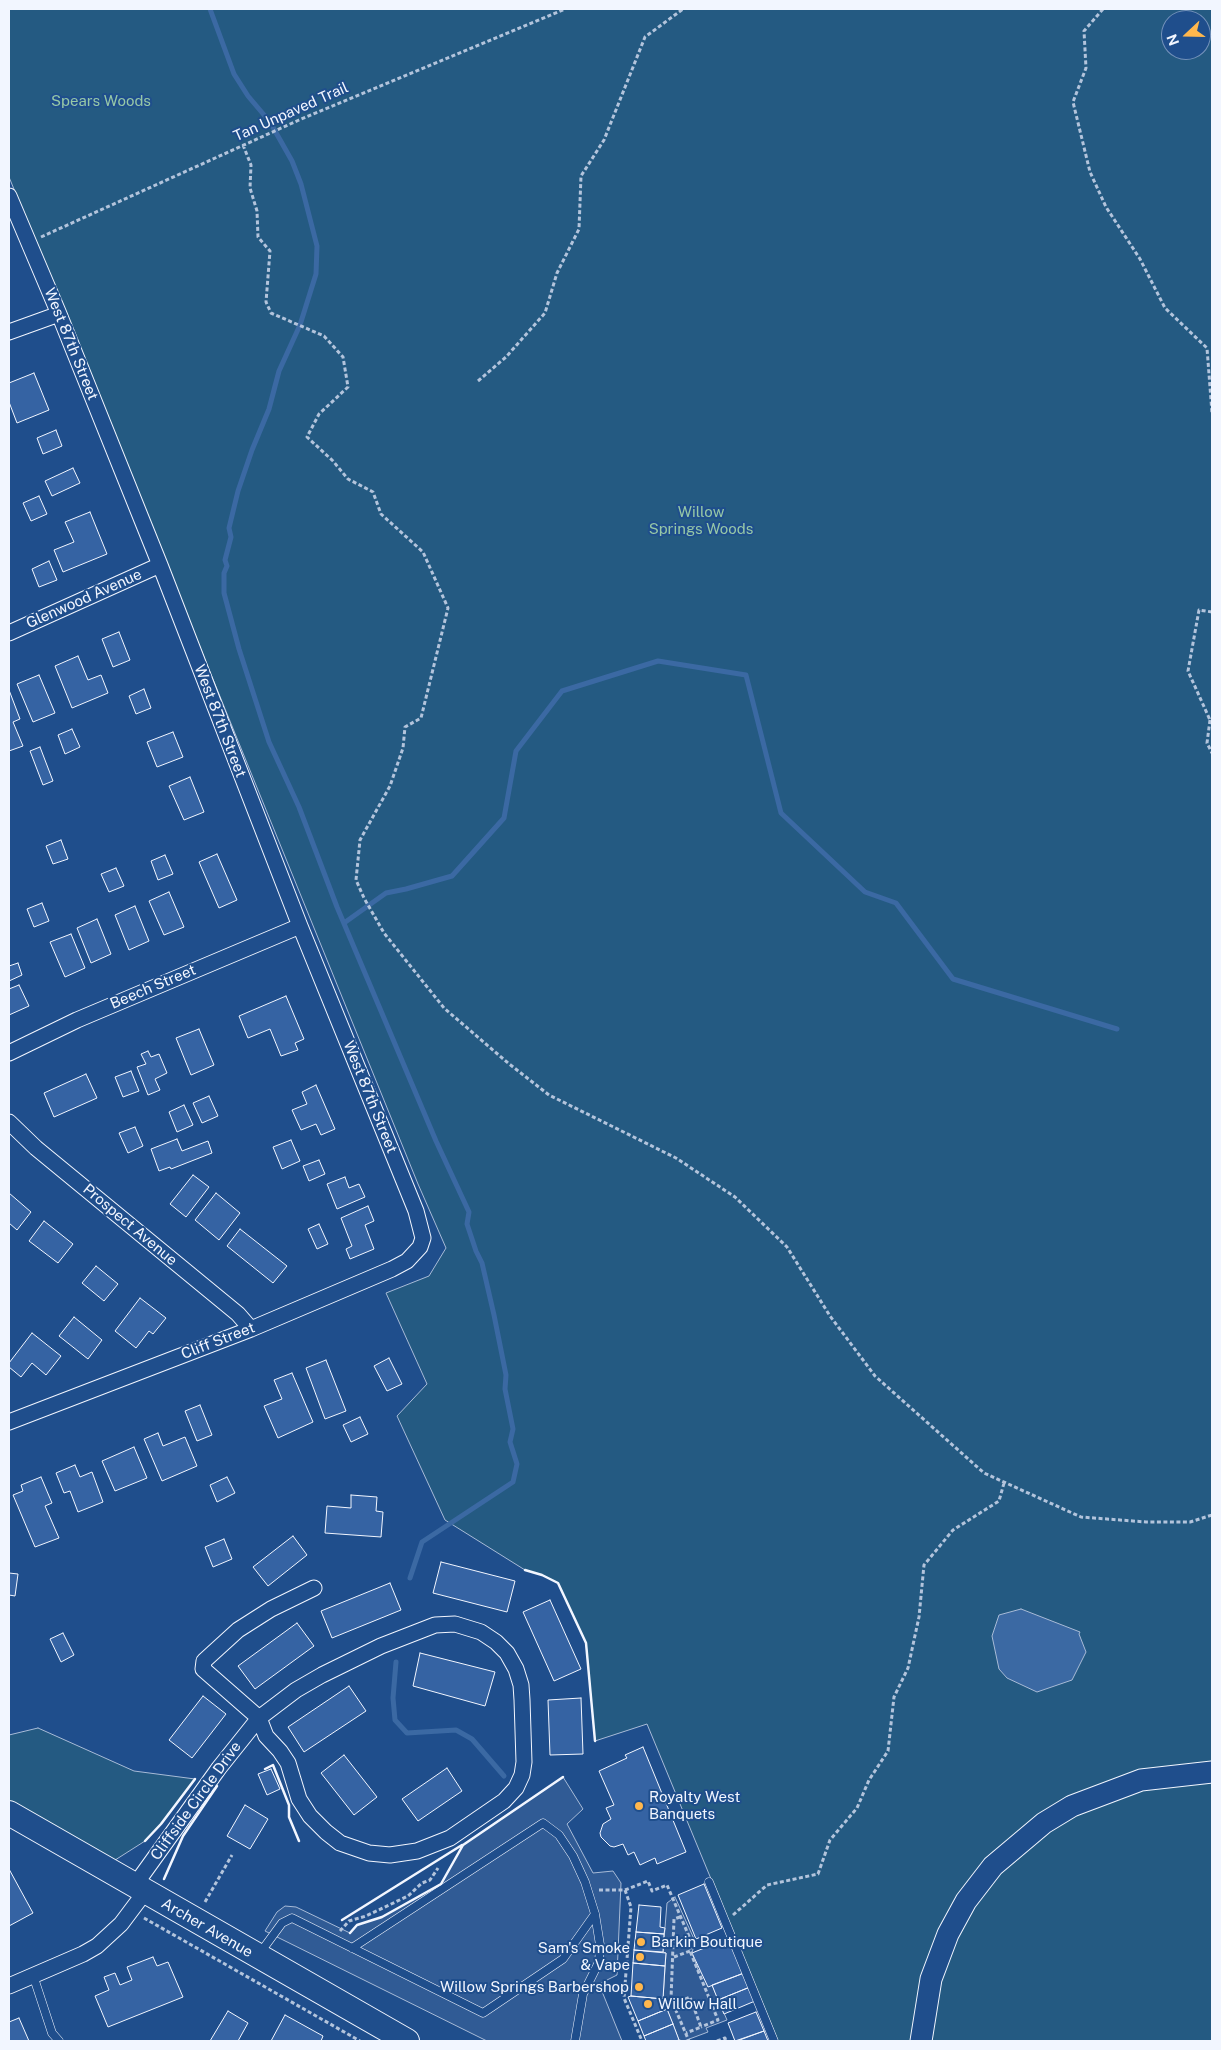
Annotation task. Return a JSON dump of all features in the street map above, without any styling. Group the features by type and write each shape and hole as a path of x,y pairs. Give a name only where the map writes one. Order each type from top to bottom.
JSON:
{"main road":[{"name":"Archer Avenue","path":"9,1813 407,2041"}],"street":[{"name":"West 87th Street","path":"9,196 59,314 160,565 300,926 416,1212 423,1238 420,1247"},
{"path":"9,332 59,314"},
{"name":"Glenwood Avenue","path":"9,633 160,565"},
{"name":"Beech Street","path":"9,1053 86,1016 300,926"},
{"name":"Prospect Avenue","path":"9,1122 36,1148 238,1314 251,1329"},
{"name":"Cliff Street","path":"9,1422 251,1329 392,1269 407,1261 420,1247"},
{"path":"259,1718 203,1669 204,1661 238,1630 272,1609 314,1588"},
{"name":"Cliffside Circle Drive","path":"9,1986 84,1954 97,1946 121,1924 140,1889 220,1768 259,1718 296,1690 344,1663 381,1646 436,1625 455,1624 481,1632 496,1642 507,1653 516,1669 521,1685 524,1762 522,1775 516,1788 504,1801 450,1838 417,1851 390,1855 369,1853 340,1843 310,1816 299,1798 288,1763 266,1736 259,1718"},
{"path":"921,2041 931,1979 948,1934 966,1901 993,1866 1044,1823 1072,1806 1141,1780 1212,1772"}],"lane":[{"path":"352,1948 544,1823 559,1835 573,1856 588,1890 595,1914 600,1945 599,1962 583,1994 575,2041"},
{"path":"709,1882 774,2041"},
{"path":"258,1957 282,1923 292,1918 483,2013 564,1959 595,1914"},
{"path":"33,1975 52,2034 59,2041"}],"path":[{"name":"Tan Unpaved Trail","path":"29,242 299,120 565,9"},
{"path":"478,381 506,357 545,314 557,273 579,229 581,176 604,140 645,37 683,9"},
{"path":"1103,9 1084,31 1086,68 1073,102 1090,172 1106,207 1140,259 1165,308 1207,348 1212,413"},
{"path":"243,145 251,165 250,188 257,211 258,237 270,251 266,302 272,313 324,336 343,357 348,387 319,414 307,438 348,479 372,492 382,514 423,552 448,608 421,718 405,727 403,748 390,786 360,840 356,880 384,932 444,1008 508,1063 549,1095 676,1158 735,1198 787,1247 830,1316 875,1376 984,1474 1081,1517 1146,1522 1190,1522 1212,1515"},
{"path":"1212,612 1198,610 1188,671 1211,720 1207,743 1212,753"},
{"path":"725,1922 767,1885 818,1874 830,1840 857,1808 869,1780 888,1751 894,1696 908,1668 919,1618 924,1565 953,1530 999,1501 1004,1483"},
{"path":"201,1909 232,1854"},
{"path":"332,1938 349,1921 366,1916 408,1896 422,1883 430,1880 438,1868"},
{"path":"588,1890 625,1890 648,1881 652,1891 667,1886 691,1941 690,1951 718,2020 686,2033"},
{"path":"625,1890 631,1907 624,1998 642,2041"},
{"path":"680,1917 674,1919 671,1999 689,2041"},
{"path":"144,1918 360,2041"},
{"path":"674,1957 690,1951"},
{"path":"673,2004 690,1997 702,2027"},
{"path":"717,2041 725,2038 726,2041"}],"green space":[{"name":"Willow Springs Woods","path":"9,9 1212,9 1212,2041 778,2041 647,1724 595,1741 586,1643 558,1583 542,1575 525,1570 445,1520 397,1416 427,1384 386,1293 429,1276 446,1248 418,1184 9,177"},
{"path":"38,1728 134,1771 195,1779 161,1824 145,1841 112,1862 9,1803 9,1735"}],"shaded area":[{"path":"1021,1609 1080,1632 1079,1634 1086,1652 1072,1680 1037,1692 1007,1678 999,1669 992,1636 999,1615"},
{"path":"563,1777 583,1809 567,1824 593,1873 613,1871 621,1883 617,1975 599,1984 622,2041 487,2041 265,1931 277,1912 285,1906 296,1907 350,1933 357,1925 382,1917 441,1884 463,1845"},
{"path":"675,1897 695,1941 692,1953 698,1970 701,1969 712,1985 727,2020 706,2028 708,2032 684,2041 679,2040 663,1999 666,1953 663,1952 667,1903"}],"building":[{"path":"34,373 49,410 17,423 9,402 9,383"},
{"path":"56,430 62,446 43,454 37,438"},
{"path":"73,468 80,483 52,496 45,481"},
{"path":"39,496 47,514 31,521 23,503"},
{"path":"90,512 107,554 63,572 54,550 74,542 65,522"},
{"path":"49,561 57,580 39,587 32,569"},
{"path":"119,632 130,660 113,667 102,639"},
{"path":"78,656 88,680 101,675 108,693 72,708 55,666"},
{"path":"39,675 55,713 33,722 17,684"},
{"path":"144,689 151,708 136,714 129,696"},
{"path":"9,690 20,719 13,722 23,746 9,751"},
{"path":"72,729 80,747 65,754 58,735"},
{"path":"173,732 183,757 157,767 147,742"},
{"path":"40,747 53,781 43,785 30,751"},
{"path":"190,777 204,812 184,820 169,786"},
{"path":"61,840 68,859 53,864 46,846"},
{"path":"217,854 237,900 219,908 199,862"},
{"path":"165,855 173,874 158,880 151,861"},
{"path":"116,868 124,886 109,892 101,874"},
{"path":"169,892 184,927 164,935 149,901"},
{"path":"42,903 49,921 34,927 27,909"},
{"path":"135,906 149,941 129,950 115,915"},
{"path":"97,919 111,954 91,963 77,928"},
{"path":"71,934 85,968 65,977 50,942"},
{"path":"18,963 22,975 9,981 9,966"},
{"path":"19,985 29,1006 9,1015 9,989"},
{"path":"286,996 304,1039 295,1043 298,1050 281,1056 270,1029 248,1038 239,1016"},
{"path":"199,1029 214,1065 191,1075 176,1038"},
{"path":"148,1051 151,1057 159,1054 167,1073 155,1079 160,1090 148,1095 137,1067 146,1064 141,1054"},
{"path":"131,1071 139,1091 123,1097 115,1077"},
{"path":"86,1074 97,1098 54,1117 44,1093"},
{"path":"316,1085 335,1129 321,1135 316,1124 301,1130 292,1110 307,1104 302,1092"},
{"path":"209,1096 218,1116 202,1123 193,1103"},
{"path":"184,1105 193,1125 177,1132 169,1112"},
{"path":"135,1127 143,1146 128,1153 119,1133"},
{"path":"177,1139 182,1151 208,1141 212,1153 171,1169 170,1167 159,1171 151,1149"},
{"path":"291,1140 300,1161 282,1169 273,1147"},
{"path":"319,1160 325,1174 309,1181 303,1166"},
{"path":"193,1175 209,1187 186,1217 170,1204"},
{"path":"345,1177 349,1188 359,1184 365,1197 337,1209 327,1184"},
{"path":"9,1193 31,1212 17,1230 9,1223"},
{"path":"216,1193 240,1213 219,1240 195,1220"},
{"path":"368,1206 374,1221 365,1225 374,1249 350,1259 346,1249 352,1246 341,1218"},
{"path":"44,1221 73,1244 58,1263 29,1241"},
{"path":"319,1224 328,1244 317,1249 308,1229"},
{"path":"240,1229 287,1266 273,1283 227,1246"},
{"path":"96,1266 118,1284 104,1301 82,1283"},
{"path":"140,1298 166,1318 153,1334 149,1331 136,1348 115,1331"},
{"path":"74,1317 102,1340 88,1359 59,1336"},
{"path":"32,1333 61,1356 46,1375 32,1363 21,1377 9,1367 9,1363"},
{"path":"389,1358 402,1384 387,1391 374,1366"},
{"path":"326,1360 346,1411 325,1419 306,1368"},
{"path":"292,1373 313,1422 278,1438 264,1406 282,1399 274,1380"},
{"path":"200,1405 212,1435 197,1441 185,1411"},
{"path":"360,1417 368,1434 351,1442 343,1425"},
{"path":"158,1433 163,1446 185,1437 197,1466 162,1481 144,1439"},
{"path":"134,1447 147,1478 115,1491 102,1461"},
{"path":"75,1465 80,1477 92,1472 103,1502 78,1512 70,1491 64,1493 56,1473"},
{"path":"41,1477 52,1503 45,1506 59,1538 35,1547 13,1495 23,1491 21,1485"},
{"path":"227,1477 235,1493 217,1502 210,1485"},
{"path":"351,1495 377,1497 376,1511 383,1512 381,1537 325,1533 327,1506 351,1508"},
{"path":"293,1536 307,1555 268,1586 253,1567"},
{"path":"224,1539 232,1559 213,1567 205,1547"},
{"path":"441,1562 515,1581 507,1612 433,1593"},
{"path":"9,1573 18,1574 15,1596 9,1595"},
{"path":"390,1583 401,1610 332,1638 321,1611"},
{"path":"550,1600 581,1669 554,1681 523,1612"},
{"path":"297,1623 314,1646 255,1689 238,1666"},
{"path":"63,1633 74,1655 61,1662 50,1639"},
{"path":"420,1653 495,1672 485,1706 413,1686"},
{"path":"349,1686 366,1711 304,1752 288,1727"},
{"path":"203,1696 226,1714 192,1758 169,1740"},
{"path":"581,1698 583,1754 550,1755 548,1700"},
{"name":"Royalty West Banquets","path":"643,1747 686,1852 657,1864 655,1858 640,1865 634,1852 628,1855 623,1844 614,1847 610,1846 601,1837 600,1833 603,1824 611,1819 606,1808 614,1805 599,1771 627,1758 625,1755"},
{"path":"344,1755 377,1797 354,1815 321,1773"},
{"path":"447,1768 462,1791 418,1821 402,1799"},
{"path":"271,1769 280,1789 267,1795 258,1774"},
{"path":"245,1805 268,1819 250,1849 227,1836"},
{"path":"9,1869 33,1913 9,1926"},
{"path":"704,1884 722,1928 696,1939 678,1895"},
{"path":"639,1905 661,1907 660,1927 665,1928 664,1934 636,1932"},
{"path":"636,1932 664,1934 663,1952 634,1950"},
{"path":"729,1938 744,1973 708,1987 692,1953"},
{"path":"634,1950 666,1953 665,1966 633,1963"},
{"path":"153,1957 157,1966 168,1962 183,1997 108,2027 95,1996 109,1990 104,1977 115,1973 120,1985 132,1980 127,1967"},
{"path":"633,1963 665,1966 663,1999 631,1996"},
{"path":"744,1973 750,1987 718,2000 712,1985"},
{"path":"750,1987 755,2001 724,2014 718,2000"},
{"name":"Willow Hall","path":"628,1997 663,1999 667,2009 638,2021"},
{"path":"667,2009 673,2024 644,2036 638,2021"},
{"path":"228,2011 248,2023 238,2041 210,2041"},
{"path":"756,2012 764,2031 735,2041 728,2023"},
{"path":"285,2015 323,2036 321,2041 271,2041"},
{"path":"19,2018 29,2041 9,2041 9,2022"},
{"path":"673,2024 679,2040 646,2041 644,2036"},
{"path":"764,2031 768,2041 737,2041"}],"waterway":[{"path":"210,9 234,74 248,96 270,122 292,161 301,184 317,246 316,274 300,325 279,371 269,409 238,491 229,528 231,537 225,560 227,566 224,573 224,593 239,649 269,742 299,807 337,907 436,1141 469,1212 467,1224 482,1263 494,1315 506,1375 505,1389 513,1429 510,1442 517,1464 513,1482 422,1542 410,1578"},
{"path":"344,923 386,893 452,876 504,818 516,751 562,691 658,661 746,675 781,813 865,892 896,903 953,979 1117,1029"},
{"path":"396,1662 393,1698 395,1720 407,1733 456,1730 472,1739 504,1776"}],"fence":[{"path":"463,1845 563,1777"}],"wall":[{"path":"525,1570 542,1575 558,1583 586,1643 595,1741"},
{"path":"265,1769 273,1765 289,1805 289,1817 299,1841"},
{"path":"350,1933 357,1925 382,1917 441,1884 463,1845 563,1777"},
{"path":"145,1841 161,1824 195,1779"},
{"path":"164,1879 183,1836 217,1786"},
{"path":"342,1920 462,1845"}],"place":[{"name":"Royalty West Banquets","path":"639,1806"},
{"name":"Barkin Boutique","path":"641,1942"},
{"name":"Sam's Smoke & Vape","path":"640,1957"},
{"name":"Willow Springs Barbershop","path":"639,1987"},
{"name":"Willow Hall","path":"648,2004"}],"park label":[{"name":"Spears Woods","path":"101,101"}]}
